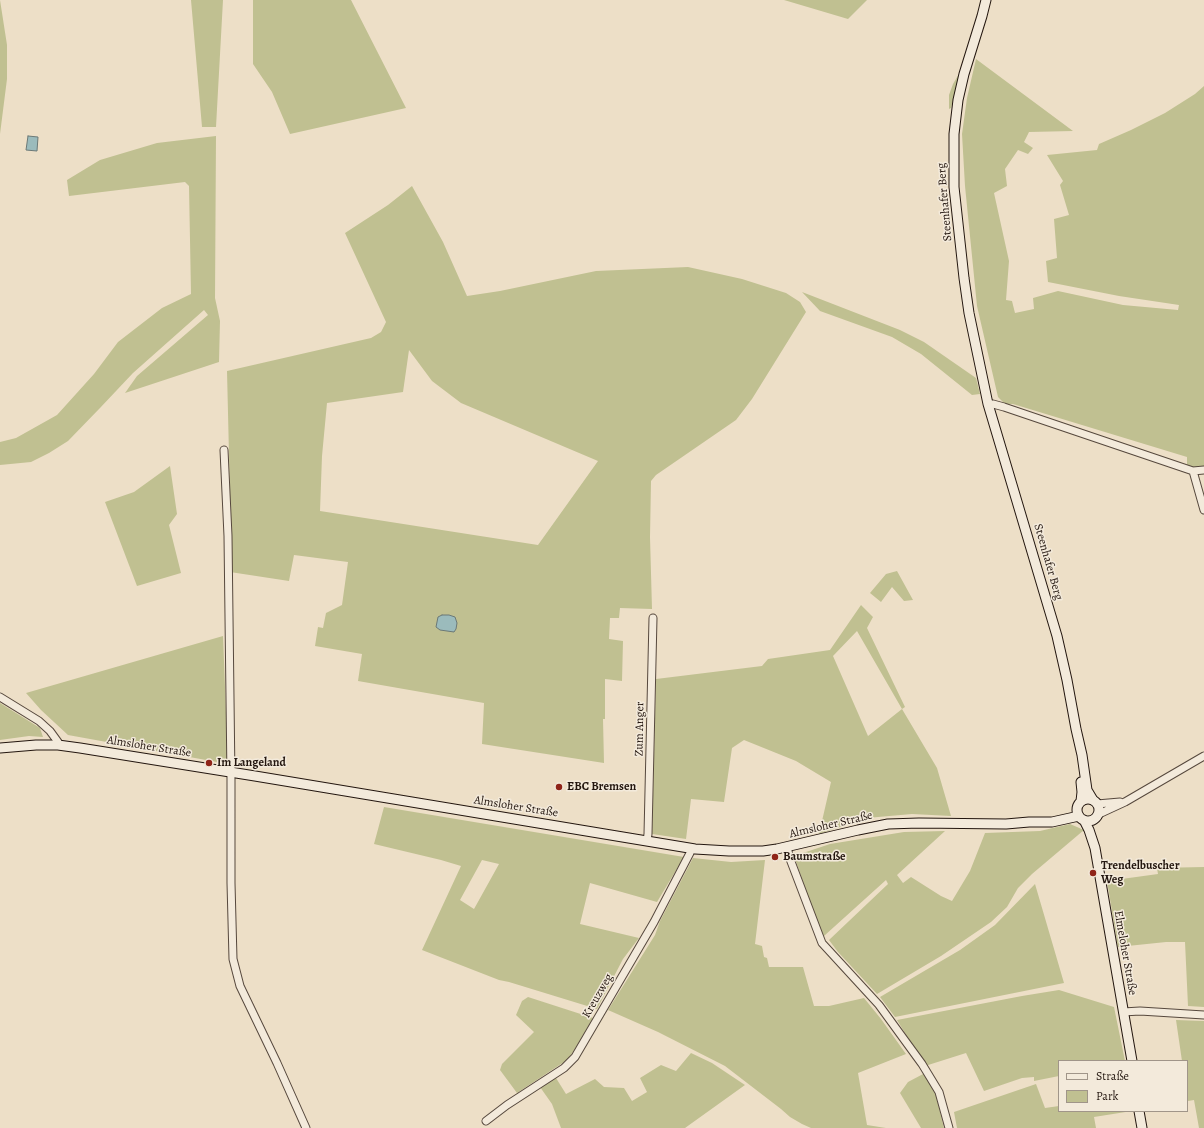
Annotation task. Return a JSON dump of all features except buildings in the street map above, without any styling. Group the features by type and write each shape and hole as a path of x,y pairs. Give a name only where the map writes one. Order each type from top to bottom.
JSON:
{"street":[{"name":"Steenhafer Berg","path":"986,0 964,74 958,100 954,134 954,187 965,285 988,404 1057,636 1082,755 1087,790 1095,802"},
{"path":"988,404 1004,407 1193,471 1204,470"},
{"path":"224,450 228,536 231,772 230,883 234,959 240,986 306,1128"},
{"path":"1193,471 1204,510"},
{"name":"Zum Anger","path":"647,841 653,618"},
{"path":"0,697 39,721 50,731 58,742 58,745"},
{"name":"Steenhafer Berg","path":"1076,729 1077,755 1082,792 1080,812"},
{"name":"Almsloher Straße","path":"0,748 58,745 103,751 691,849 763,851 788,847 888,824 1006,824 1029,822 1068,813 1080,812"},
{"path":"1124,802 1095,802 1085,799 1080,812 1088,821 1124,802 1204,756"},
{"path":"1095,802 1099,808 1096,816"},
{"name":"Elmeloher Straße","path":"1080,812 1089,830 1095,848 1132,1060"},
{"name":"Elmeloher Straße","path":"1095,848 1096,816"},
{"path":"788,847 790,859 822,943 879,1005 922,1064 939,1092 949,1128"},
{"name":"Kreuzweg","path":"486,1121 507,1105 564,1068 575,1057 654,922 691,849"},
{"path":"1123,1012 1140,1011 1204,1015"},
{"path":"1139,1112 1142,1128"}],"green space":[{"path":"0,0 7,45 7,79 0,134"},
{"path":"191,0 223,0 216,127 202,127"},
{"path":"253,0 351,0 406,108 290,134 272,92 253,64"},
{"path":"784,0 867,0 848,19"},
{"path":"976,59 1073,131 1029,132 1024,142 1033,148 1028,154 1018,150 1005,169 1007,186 994,193 1009,261 1006,300 1012,301 1015,313 1034,309 1033,298 1058,291 1123,305 1178,310 1179,305 1119,296 1048,282 1046,261 1057,258 1054,219 1069,215 1060,185 1063,181 1047,155 1097,150 1099,144 1165,113 1195,94 1204,86 1204,466 1187,467 1187,457 1013,404 1005,404 998,397 977,306 965,186 962,134 967,98"},
{"path":"960,72 951,108 949,109 949,95"},
{"path":"216,136 215,298 220,321 219,362 125,393 137,376 208,315 204,310 133,373 68,441 31,462 0,465 0,442 16,438 57,415 94,374 118,342 162,308 191,294 189,186 185,182 69,196 67,180 100,160 157,143"},
{"path":"412,186 443,242 467,296 500,291 596,271 688,267 742,279 786,293 800,302 806,312 752,399 736,420 656,475 651,481 650,537 652,609 620,608 619,618 610,618 609,639 623,641 622,681 605,679 605,719 603,719 604,763 482,744 484,703 358,681 362,654 315,646 318,627 323,628 326,613 342,605 348,562 294,555 289,581 230,572 227,371 371,338 381,332 386,322 345,233 388,205","holes":["409,350 432,381 461,403 598,461 538,545 320,511 322,456 327,403 403,392"]},
{"path":"802,292 900,330 924,342 976,378 980,394 972,395 921,354 892,337 820,311"},
{"path":"170,466 177,514 169,525 181,573 137,586 105,502 134,492"},
{"path":"897,571 913,600 904,601 892,587 881,602 870,593 886,574"},
{"path":"861,605 873,617 867,628 905,707 902,709 937,768 951,816 912,814 867,818 819,834 831,782 796,761 744,740 732,748 724,802 691,799 686,839 652,834 656,679 762,666 768,659 830,650","holes":["857,631 902,709 868,736 833,656"]},
{"path":"223,636 228,764 68,735 41,710 26,693"},
{"path":"0,703 40,728 43,737 29,736 0,740"},
{"path":"384,807 684,857 657,902 590,883 580,924 639,938 623,959 597,1009 499,980 422,950 461,866 374,844","holes":["482,860 499,864 474,909 460,900"]},
{"path":"1070,824 1084,830 1032,874 1018,888 1007,907 991,922 941,956 877,994 838,952 829,940 888,884 886,880 824,936 817,922 794,856 830,844 904,832 945,831 897,875 903,883 911,877 941,896 952,901 970,871 985,833 1040,831"},
{"path":"693,858 731,862 765,860 755,944 762,946 764,957 767,958 769,967 803,967 814,1006 829,1006 864,998 881,1019 906,1054 858,1073 867,1125 886,1128 811,1128 790,1117 725,1066 658,1032 608,1010 655,935 660,921"},
{"path":"1204,867 1204,1007 1188,1006 1185,942 1166,942 1118,947 1107,881 1158,874 1157,868"},
{"path":"1035,884 1064,983 895,1017 880,997 960,950 995,925"},
{"path":"1059,990 1114,1007 1125,1060 1058,1060 1058,1076 1034,1081 1034,1077 1022,1078 984,1091 966,1053 925,1066 897,1020"},
{"path":"528,997 593,1018 567,1060 517,1093 500,1070 502,1064 534,1032 516,1015 522,1001"},
{"path":"1176,1020 1204,1021 1204,1128 1199,1128 1194,1100 1188,1101 1188,1060 1182,1060"},
{"path":"691,1053 712,1063 745,1085 685,1128 561,1128 552,1104 540,1087 556,1078 566,1094 595,1079 604,1087 624,1088 632,1101 647,1092 640,1078 661,1065 676,1071"},
{"path":"925,1073 935,1091 944,1128 921,1128 900,1093 908,1082"},
{"path":"1036,1084 1045,1108 1058,1106 1058,1112 1126,1112 1094,1117 1096,1128 957,1128 954,1112"}],"water":[{"path":"28,136 38,137 37,151 26,150"},
{"path":"442,615 455,617 457,623 454,632 440,630 436,627 438,617"}],"waterway":[{"path":"944,1122 945,1127"}],"place":[{"name":"Im Langeland","path":"209,763"},
{"name":"EBC Bremsen","path":"559,787"},
{"name":"Baumstraße","path":"775,857"},
{"name":"Trendelbuscher Weg","path":"1093,873"}]}
